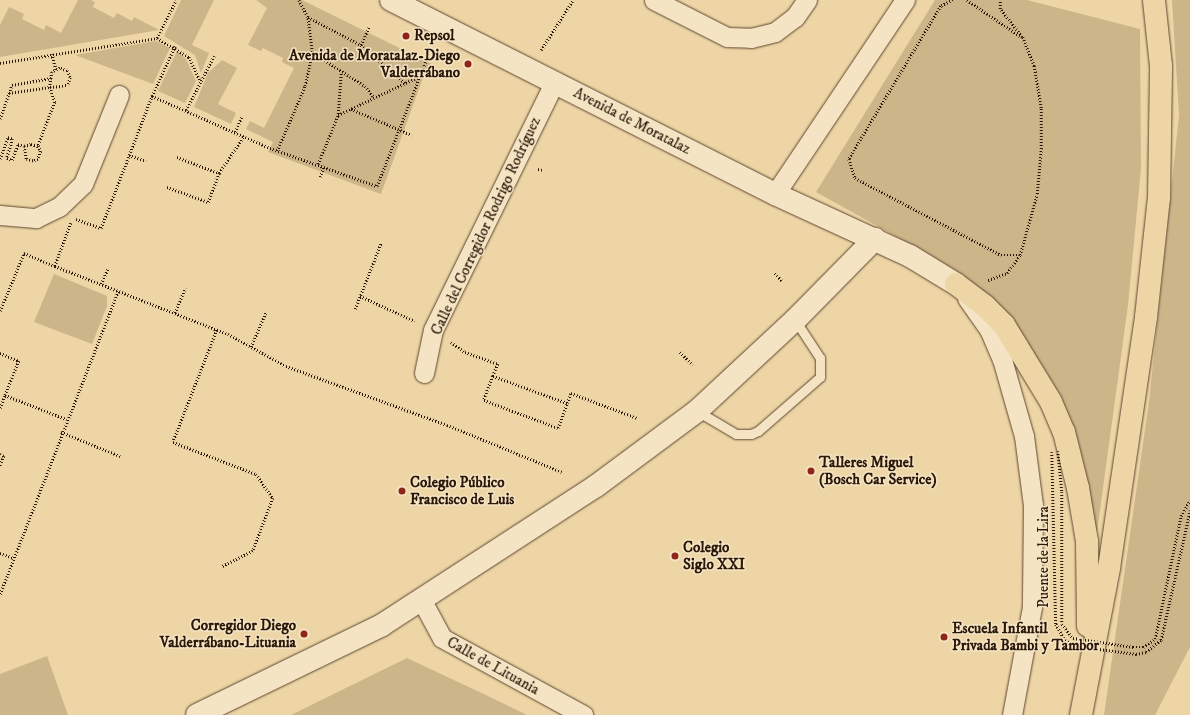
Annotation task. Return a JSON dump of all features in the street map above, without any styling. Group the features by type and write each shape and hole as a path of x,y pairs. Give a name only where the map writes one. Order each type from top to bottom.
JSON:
{"highway":[{"path":"1081,715 1109,568 1146,317 1159,198 1161,66 1154,0"},
{"path":"956,284 986,306 1004,325 1051,402 1064,432 1078,488 1087,541 1088,673"}],"street":[{"name":"Avenida de Moratalaz","path":"391,0 555,81 775,194 875,239 956,284"},
{"path":"654,0 727,37 751,38 775,32 795,16 806,0"},
{"path":"775,194 905,0"},
{"name":"Calle del Corregidor Rodrigo Rodríguez","path":"424,373 434,330 555,81"},
{"path":"0,215 36,218 59,207 83,184 119,95"},
{"path":"197,715 382,625 596,486 697,411 795,320 875,239"},
{"path":"956,284 989,329 1002,359 1024,436 1033,505 1032,607 1012,715"},
{"name":"Calle de Lituania","path":"422,599 442,638 583,715"}],"lane":[{"path":"697,411 736,434 751,434 758,431 820,377 820,358 795,320"}],"path":[{"path":"158,38 176,0"},
{"path":"277,150 305,86 312,52 308,17 298,0"},
{"path":"536,48 543,50 573,0"},
{"path":"953,0 941,6 849,159 855,178 1001,255 1020,255"},
{"path":"967,0 1022,37"},
{"path":"984,279 990,280 1007,272 1020,255 1037,194 1041,149 1041,108 1035,73 1022,37 1000,9 1000,0"},
{"path":"308,17 361,45 405,83"},
{"path":"361,45 370,27"},
{"path":"0,63 158,38 175,46 189,57 200,81"},
{"path":"55,266 73,220 78,219 101,228 152,96 175,46"},
{"path":"312,52 341,73 365,86 374,97"},
{"path":"38,146 55,102 50,87 51,78 56,69 52,54"},
{"path":"152,96 277,150 377,186 428,55"},
{"path":"186,110 214,56"},
{"path":"9,93 68,84 70,77 67,71 56,69"},
{"path":"318,164 338,115 341,73"},
{"path":"338,115 420,76"},
{"path":"0,119 12,85 51,78"},
{"path":"350,109 412,134"},
{"path":"235,132 242,116"},
{"path":"167,187 208,202 219,173 244,136"},
{"path":"0,159 8,137 14,139 6,158 12,160 18,144 24,146 31,144 38,146 41,152 33,161 26,159 24,146"},
{"path":"129,155 146,161"},
{"path":"177,157 219,173"},
{"path":"320,177 324,166"},
{"path":"538,169 542,170"},
{"path":"355,309 381,243"},
{"path":"0,312 24,253 217,330 286,366 447,425 562,472"},
{"path":"101,284 108,268"},
{"path":"775,273 783,282"},
{"path":"175,313 185,288"},
{"path":"0,594 61,432 118,291"},
{"path":"360,296 434,330"},
{"path":"251,347 266,312"},
{"path":"217,330 172,442 256,474 273,498 253,551 222,567"},
{"path":"464,352 498,364 484,400 536,420 558,428 571,393 637,418"},
{"path":"680,352 693,365"},
{"path":"0,353 19,361 0,408"},
{"path":"493,376 567,403"},
{"path":"5,395 66,420"},
{"path":"61,432 120,456"},
{"path":"1058,451 1062,492 1062,624 1073,638 1133,647 1143,647 1155,639 1181,516 1190,500"},
{"name":"Puente de la Lira","path":"1052,452 1056,624 1065,640 1076,646 1136,654 1146,652 1161,640 1190,510"},
{"path":"0,454 4,456 0,466"},
{"path":"0,553 14,558"}],"shaded area":[{"path":"78,0 91,0 95,2 93,7 114,18 117,13 132,21 134,17 159,30 0,57 0,25 9,7 24,14 22,19 44,30 46,25 61,33"},
{"path":"181,0 214,0 192,45 209,53 201,73 195,55 164,36"},
{"path":"256,0 302,0 436,66 424,75 381,194 268,152 273,142 246,129 250,121 264,128 294,68 282,62 283,58 263,48 261,51 248,45 267,8"},
{"path":"935,0 1027,0 1140,29 1141,168 1128,305 1097,532 1061,396 1010,316 940,261 816,192"},
{"path":"1172,0 1190,0 1190,647 1155,715 1104,715 1149,402 1179,115"},
{"path":"156,41 170,48 153,84 75,55"},
{"path":"177,51 186,59 196,81 185,103 158,91"},
{"path":"222,60 237,68 218,104 236,113 231,124 194,107 208,73"},
{"path":"54,274 107,296 107,306 92,344 34,322"},
{"path":"47,656 68,715 0,715 0,674"},
{"path":"407,658 488,696 527,715 291,715"}],"place":[{"name":"Repsol","path":"406,36"},
{"name":"Avenida de Moratalaz-Diego Valderrábano","path":"468,64"},
{"name":"Talleres Miguel (Bosch Car Service)","path":"811,471"},
{"name":"Colegio Público Francisco de Luis","path":"402,491"},
{"name":"Colegio Siglo XXI","path":"675,556"},
{"name":"Corregidor Diego Valderrábano-Lituania","path":"304,634"},
{"name":"Escuela Infantil Privada Bambi y Tambor","path":"944,637"}]}
